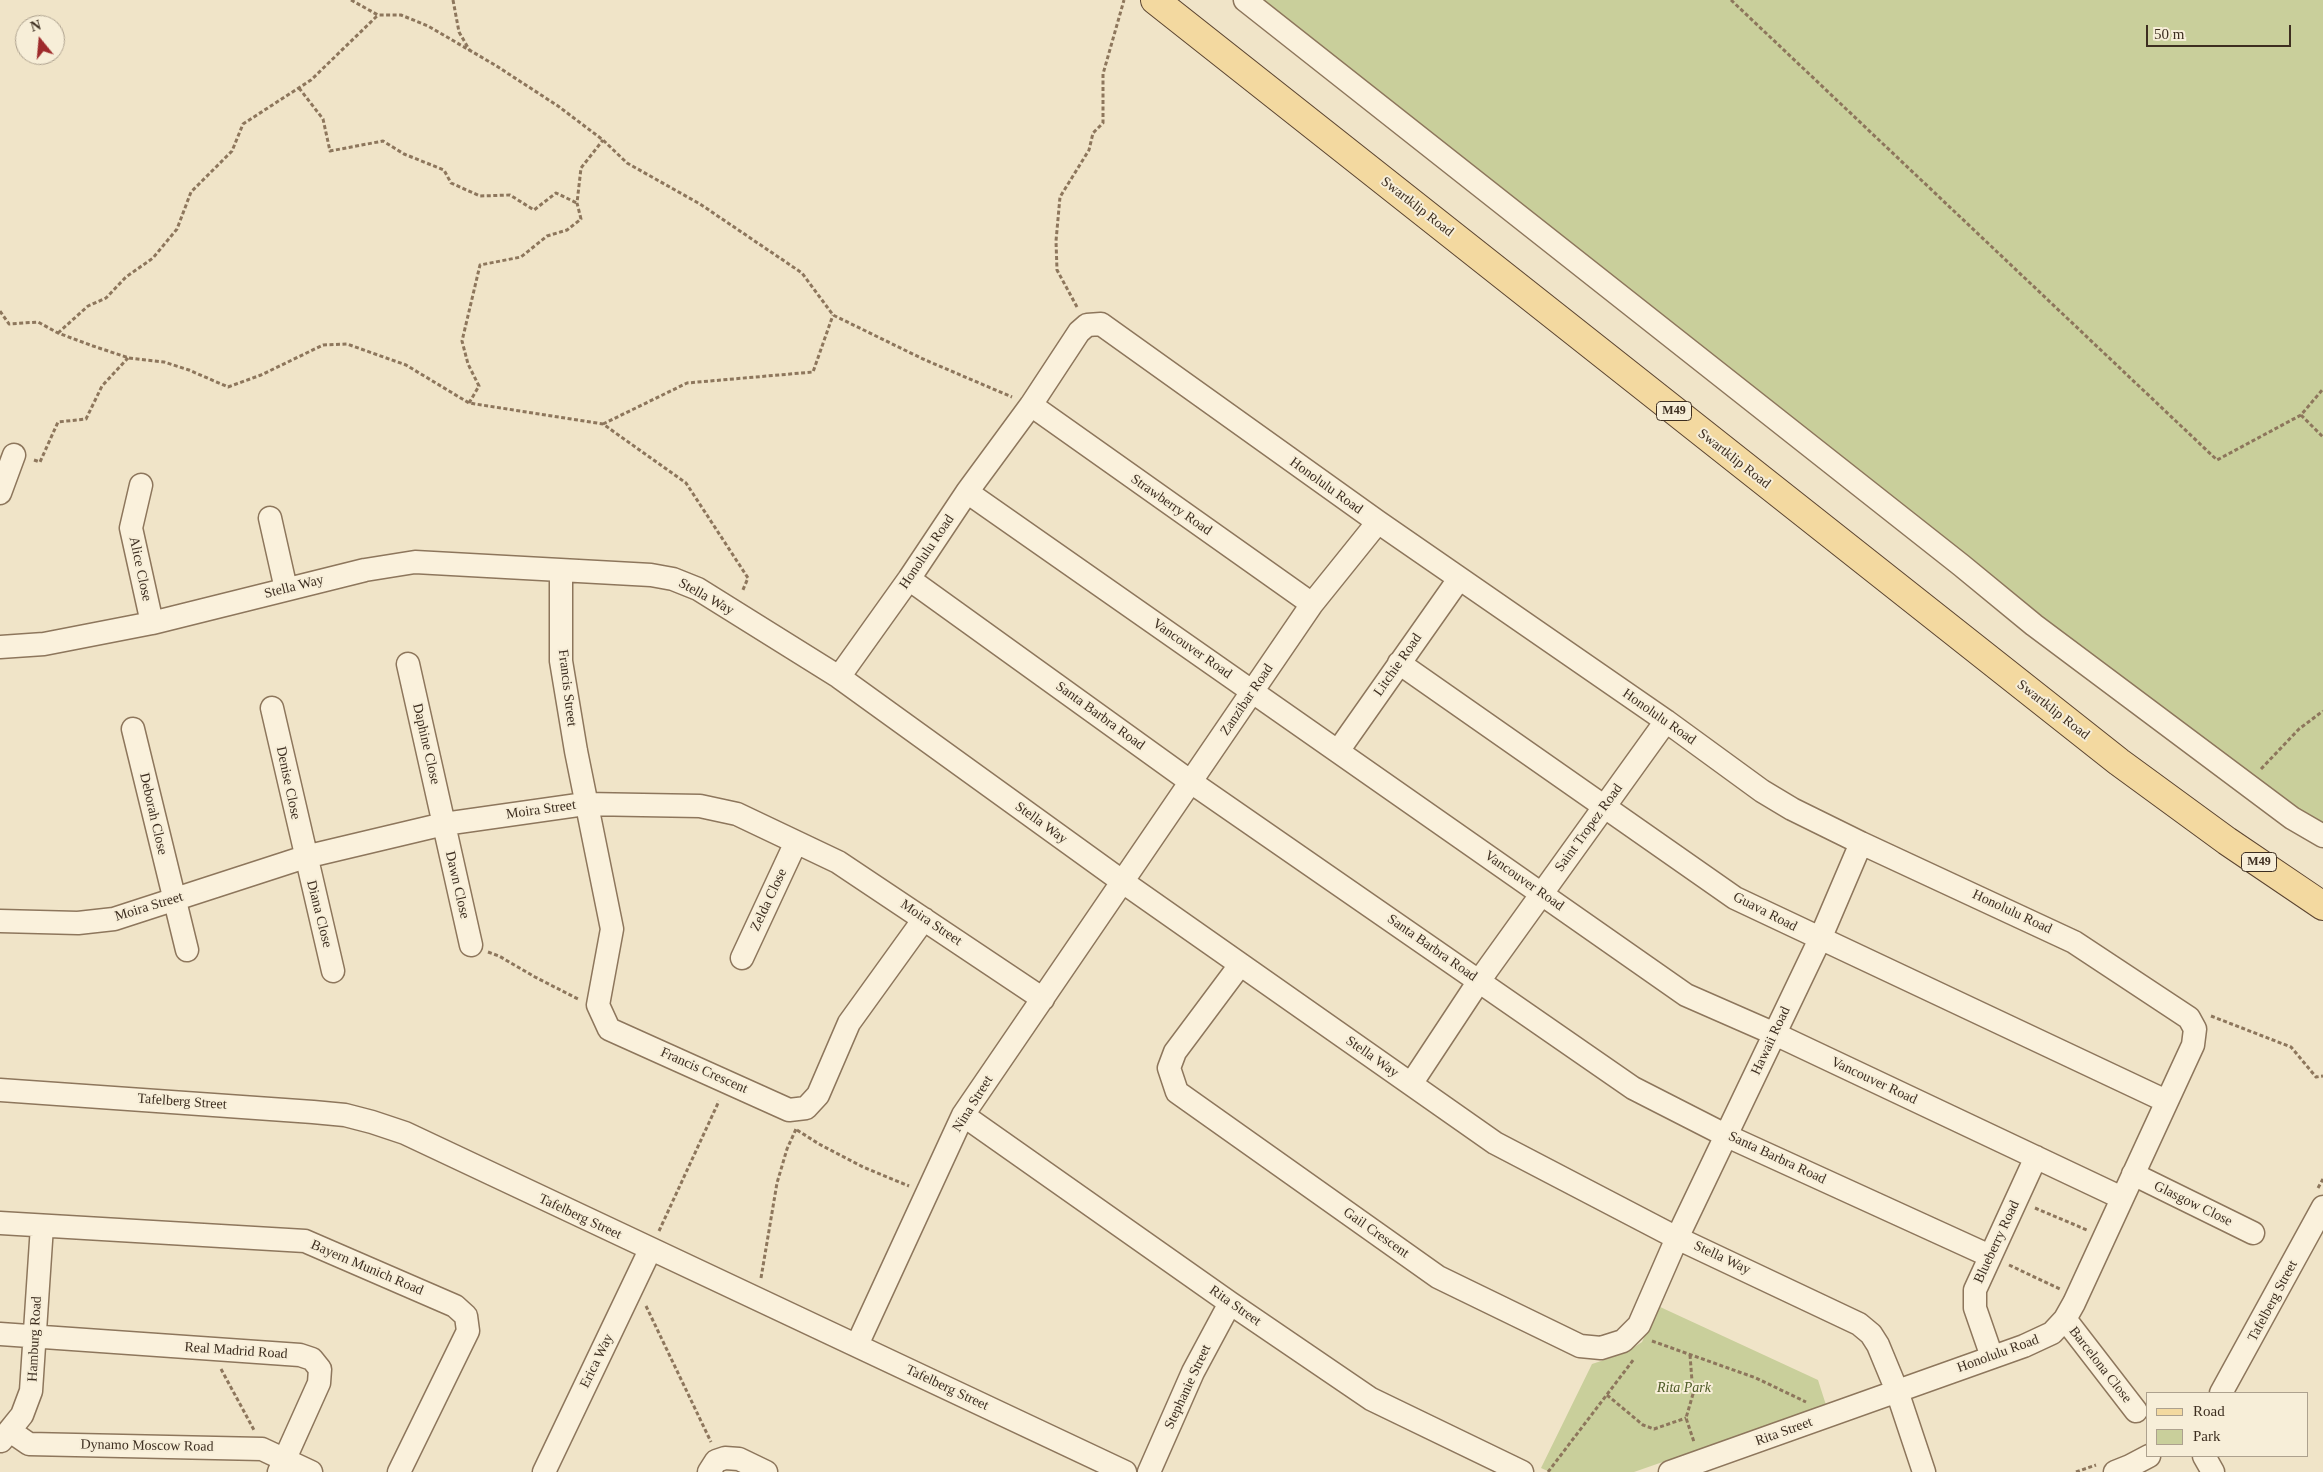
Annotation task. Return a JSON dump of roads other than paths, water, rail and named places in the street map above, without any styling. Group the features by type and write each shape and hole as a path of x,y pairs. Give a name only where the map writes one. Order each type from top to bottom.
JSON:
{"main road":[{"name":"Swartklip Road","path":"1155,0 2080,732 2196,818 2323,906"}],"street":[{"path":"1245,0 1961,565 2034,625 2292,818 2323,836"},
{"name":"Honolulu Road","path":"839,677 909,579 967,492 1031,405 1079,332 1086,325 1100,324 1378,522 1666,721 1769,795 1861,843 2074,942 2184,1014 2193,1024 2195,1033 2193,1045 2065,1319 2046,1337 1897,1391"},
{"name":"Strawberry Road","path":"1031,405 1312,604"},
{"path":"0,493 14,455"},
{"name":"Alice Close","path":"141,485 131,528 152,623"},
{"name":"Vancouver Road","path":"967,492 1686,995 1775,1034 2122,1198"},
{"path":"270,518 286,589"},
{"name":"Zanzibar Road","path":"1123,882 1312,604 1378,522"},
{"name":"Stella Way","path":"0,647 44,644 152,623 365,570 415,562 502,565 561,571 651,575 673,578 698,589 839,677 1123,882 1514,1154 1677,1238 1859,1324 1874,1338 1897,1391 1924,1472"},
{"name":"Francis Street","path":"561,571 561,661 586,804"},
{"name":"Santa Barbra Road","path":"909,579 1191,782 1633,1088 1727,1136 1990,1256"},
{"name":"Litchie Road","path":"1338,751 1459,579"},
{"name":"Guava Road","path":"1399,663 1734,898 2166,1101"},
{"name":"Daphine Close","path":"408,664 444,824"},
{"name":"Denise Close","path":"272,708 305,857"},
{"name":"Saint Tropez Road","path":"1411,1084 1479,981 1666,721"},
{"name":"Deborah Close","path":"133,728 187,950"},
{"name":"Moira Street","path":"0,921 88,923 114,918 305,857 444,824 586,804 715,808 737,814 838,862 1043,999"},
{"name":"Francis Crescent","path":"586,804 612,929 598,1005 609,1028 789,1110 806,1108 818,1095 849,1023 924,918"},
{"name":"Dawn Close","path":"444,824 471,946"},
{"name":"Zelda Close","path":"742,958 796,842"},
{"name":"Hawaii Road","path":"1677,1238 1820,939 1861,843"},
{"name":"Diana Close","path":"305,857 333,971"},
{"name":"Nina Street","path":"857,1345 963,1115 1123,882"},
{"name":"Gail Crescent","path":"1240,964 1175,1052 1169,1068 1177,1092 1438,1277 1580,1346 1601,1348 1623,1340 1639,1325 1677,1238"},
{"name":"Tafelberg Street","path":"0,1090 313,1112 372,1122 405,1134 653,1243 857,1345 1125,1472"},
{"name":"Rita Street","path":"963,1115 1230,1303 1371,1399 1522,1472"},
{"name":"Blueberry Road","path":"1992,1357 1978,1318 1974,1298 1975,1290 2036,1157"},
{"name":"Glasgow Close","path":"2133,1174 2253,1233"},
{"name":"Tafelberg Street","path":"2222,1392 2323,1207"},
{"name":"Bayern Munich Road","path":"0,1223 305,1241 455,1306 466,1316 468,1331 400,1472"},
{"name":"Hamburg Road","path":"5,1436 29,1401 33,1377 42,1226"},
{"name":"Erica Way","path":"544,1472 653,1243"},
{"name":"Stephanie Street","path":"1149,1472 1193,1372 1230,1303"},
{"name":"Barcelona Close","path":"2065,1319 2136,1411"},
{"name":"Real Madrid Road","path":"0,1334 306,1356 317,1363 320,1369 319,1383 282,1466"},
{"name":"Rita Street","path":"1670,1472 1897,1391"},
{"name":"Dynamo Moscow Road","path":"5,1436 29,1444 262,1449 282,1466 311,1472"},
{"path":"2115,1472 2146,1457"},
{"path":"2205,1457 2213,1472"},
{"path":"709,1472 716,1461 725,1458 739,1459 766,1472"}],"park label":[{"name":"Rita Park","path":"1684,1388"}]}
